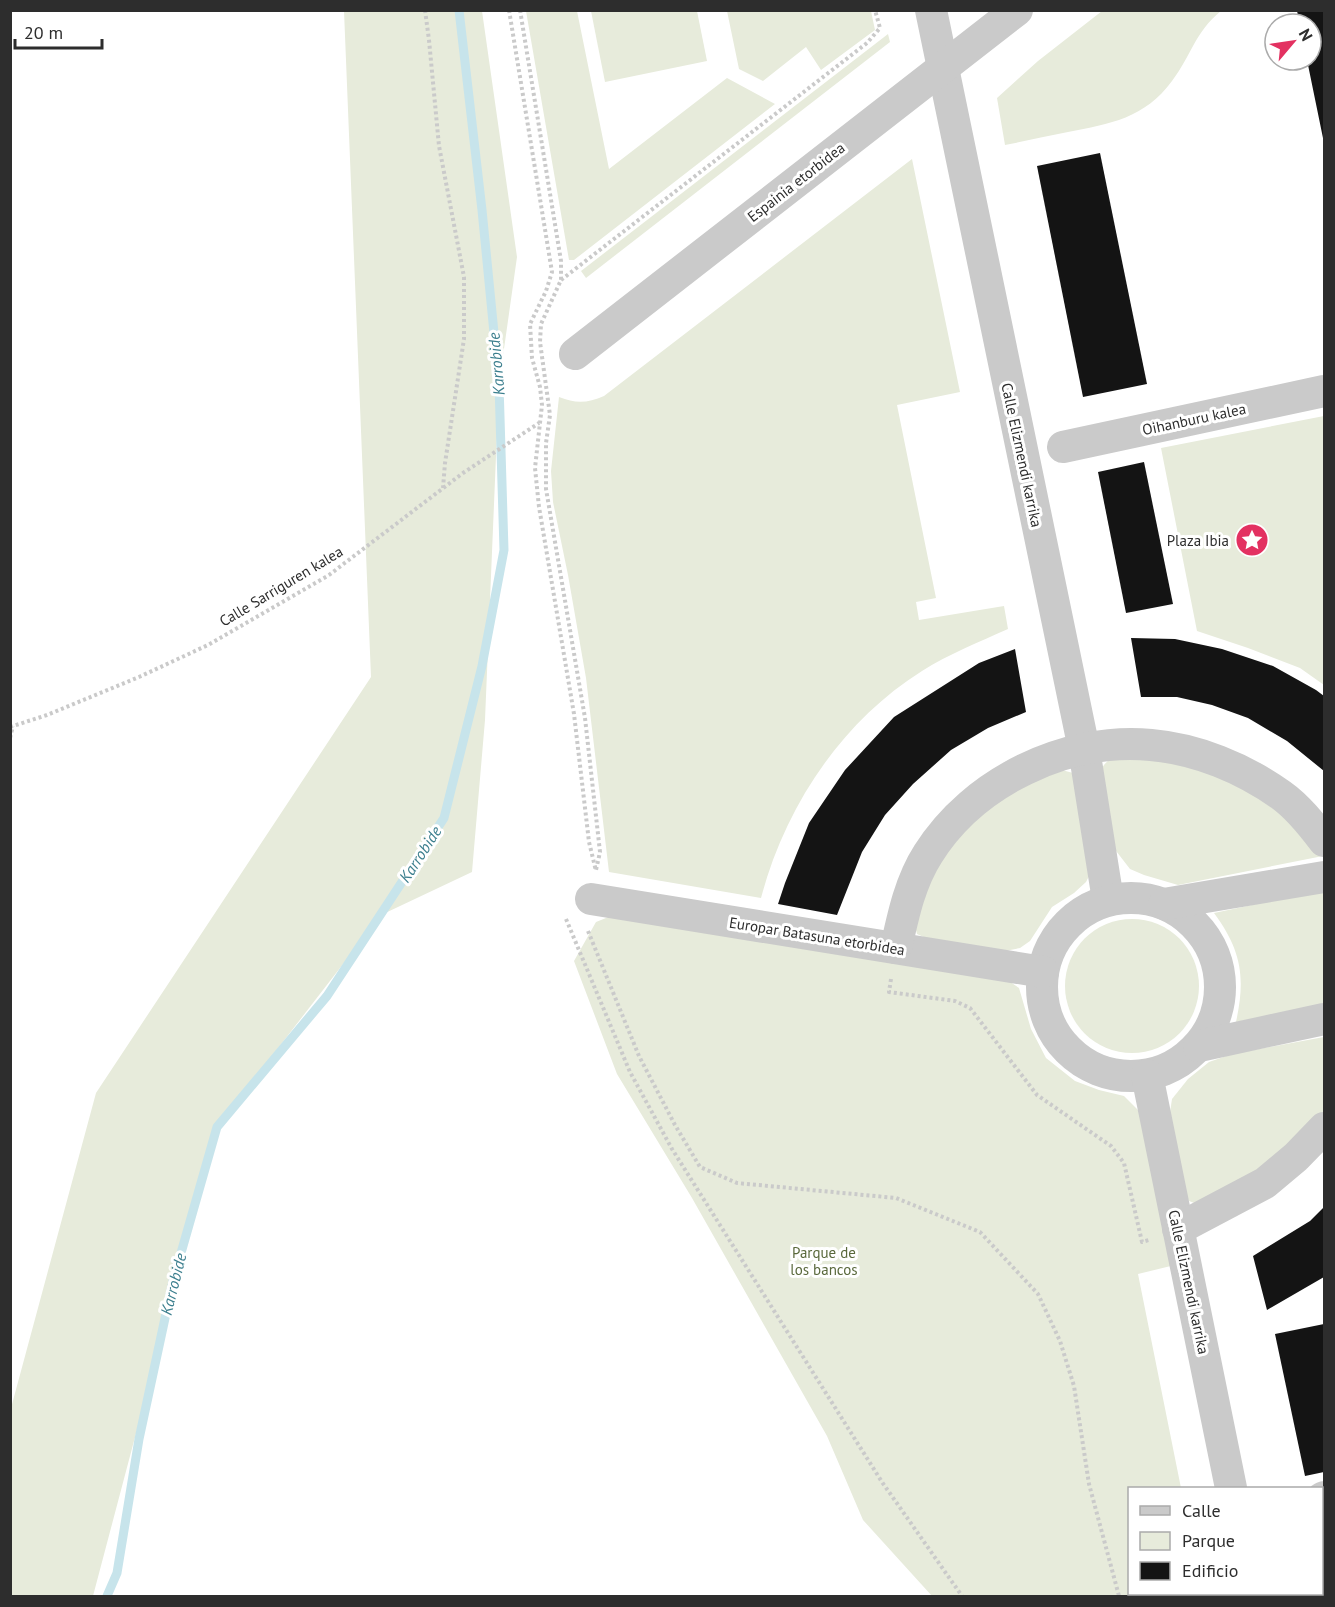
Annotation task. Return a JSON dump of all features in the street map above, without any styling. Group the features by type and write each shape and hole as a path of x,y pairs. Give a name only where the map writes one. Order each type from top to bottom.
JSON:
{"street":[{"name":"Calle Elizmendi karrika","path":"932,10 1084,749 1108,900"},
{"name":"Espainia etorbidea","path":"575,354 1017,10"},
{"name":"Oihanburu kalea","path":"1063,447 1324,391"},
{"path":"896,948 906,903 927,854 961,812 997,783 1040,762 1084,749 1114,745 1150,745 1195,753 1237,768 1282,796 1314,827 1324,841"},
{"path":"1164,904 1324,877"},
{"name":"Europar Batasuna etorbidea","path":"585,889 896,948 1043,972"},
{"path":"1137,898 1164,904 1188,919 1207,940 1217,966 1220,994 1213,1022 1199,1046 1175,1065 1147,1075 1119,1076 1091,1067 1068,1051 1051,1028 1042,1001 1043,972 1050,948 1065,926 1084,910 1108,900 1137,898"},
{"path":"1199,1046 1324,1019"},
{"name":"Calle Elizmendi karrika","path":"1147,1075 1231,1487"},
{"path":"1178,1229 1265,1183 1296,1157 1324,1128"}],"path":[{"path":"424,10 439,146 464,277 464,339 443,489"},
{"path":"509,10 552,272 546,291 530,324 532,358 542,405 536,468 539,507 574,714 590,843 585,889 630,1072 672,1149 882,1482 963,1596"},
{"path":"520,10 558,239 561,280"},
{"path":"585,889 600,852 585,718 546,489 546,443 550,415 540,342 541,324 561,280 867,43 880,28 876,10"},
{"name":"Calle Sarriguren kalea","path":"12,727 129,681 208,645 329,574 463,473 540,422"},
{"path":"10,738 12,727"},
{"path":"588,932 639,1056 700,1167 737,1183 896,1198 980,1232 1038,1294 1060,1341 1074,1386 1089,1484 1119,1596"},
{"path":"896,948 889,992 955,1001 970,1008 1037,1095 1118,1153 1124,1162 1142,1242 1167,1236 1178,1229"}],"green space":[{"path":"344,11 482,11 517,257 499,384 485,720 472,872 381,915 217,1127 93,1596 11,1596 11,1408 96,1093 371,677"},
{"path":"526,11 577,11 609,169 727,78 775,104 574,260 569,260"},
{"path":"591,11 697,11 707,61 605,82"},
{"path":"727,11 871,11 875,30 821,70 806,47 763,81 739,69"},
{"path":"1102,11 1221,11 1205,27 1172,81 1162,93 1138,111 1098,126 1005,145 997,98 1038,61"},
{"path":"888,34 890,42 586,278 581,271"},
{"path":"912,159 960,392 897,405 936,598 916,602 919,620 1004,606 1008,629 922,671 866,715 842,741 801,800 785,831 771,864 761,898 609,872 586,678 553,502 551,471 559,397 582,402 604,396"},
{"name":"Plaza Ibia","path":"1324,416 1324,685 1300,668 1197,631 1161,448"},
{"path":"1139,755 1222,775 1295,822 1323,856 1178,885 1130,869 1113,847 1099,774 1110,759"},
{"path":"1058,769 1073,773 1093,868 1086,882 1052,907 1030,941 1020,948 1005,951 928,939 917,934 913,918 942,855 979,811"},
{"path":"1324,890 1324,1005 1236,1022 1241,991 1239,964 1230,939 1214,913"},
{"name":"Parque de los bancos","path":"621,912 1003,977 1019,988 1031,1029 1046,1058 1075,1081 1124,1096 1141,1113 1179,1264 1138,1274 1181,1487 1128,1487 1128,1595 1202,1596 932,1596 863,1520 827,1436 692,1198 617,1074 574,961 596,922"},
{"path":"1132,919 1158,924 1179,939 1194,960 1199,986 1194,1012 1179,1033 1158,1048 1132,1053 1106,1048 1085,1033 1070,1012 1065,986 1070,960 1085,939 1106,924"},
{"path":"1324,1037 1324,1112 1313,1128 1290,1154 1202,1206 1189,1201 1184,1190 1169,1119 1172,1099 1188,1079 1209,1062 1232,1054"}],"building":[{"path":"1297,10 1324,10 1324,143 1309,72 1323,72 1323,12 1297,12"},
{"path":"1100,153 1147,384 1083,397 1037,166"},
{"path":"1144,462 1173,604 1126,613 1098,472"},
{"path":"1131,638 1175,639 1222,649 1273,666 1316,690 1324,696 1324,771 1287,741 1248,718 1212,705 1177,697 1141,697"},
{"path":"1015,649 1026,712 988,728 951,750 913,784 885,815 862,852 837,915 778,904 809,823 845,770 894,717 979,663"},
{"path":"1324,1207 1324,1277 1267,1310 1253,1256 1310,1221"},
{"path":"1324,1324 1324,1472 1305,1476 1275,1334"}],"waterway":[{"name":"Karrobide","path":"107,1596 117,1573 139,1439 173,1281 217,1127 327,996 444,818 482,666 504,550 499,384 459,10"}],"place":[{"name":"Plaza Ibia","path":"1252,540"}]}
